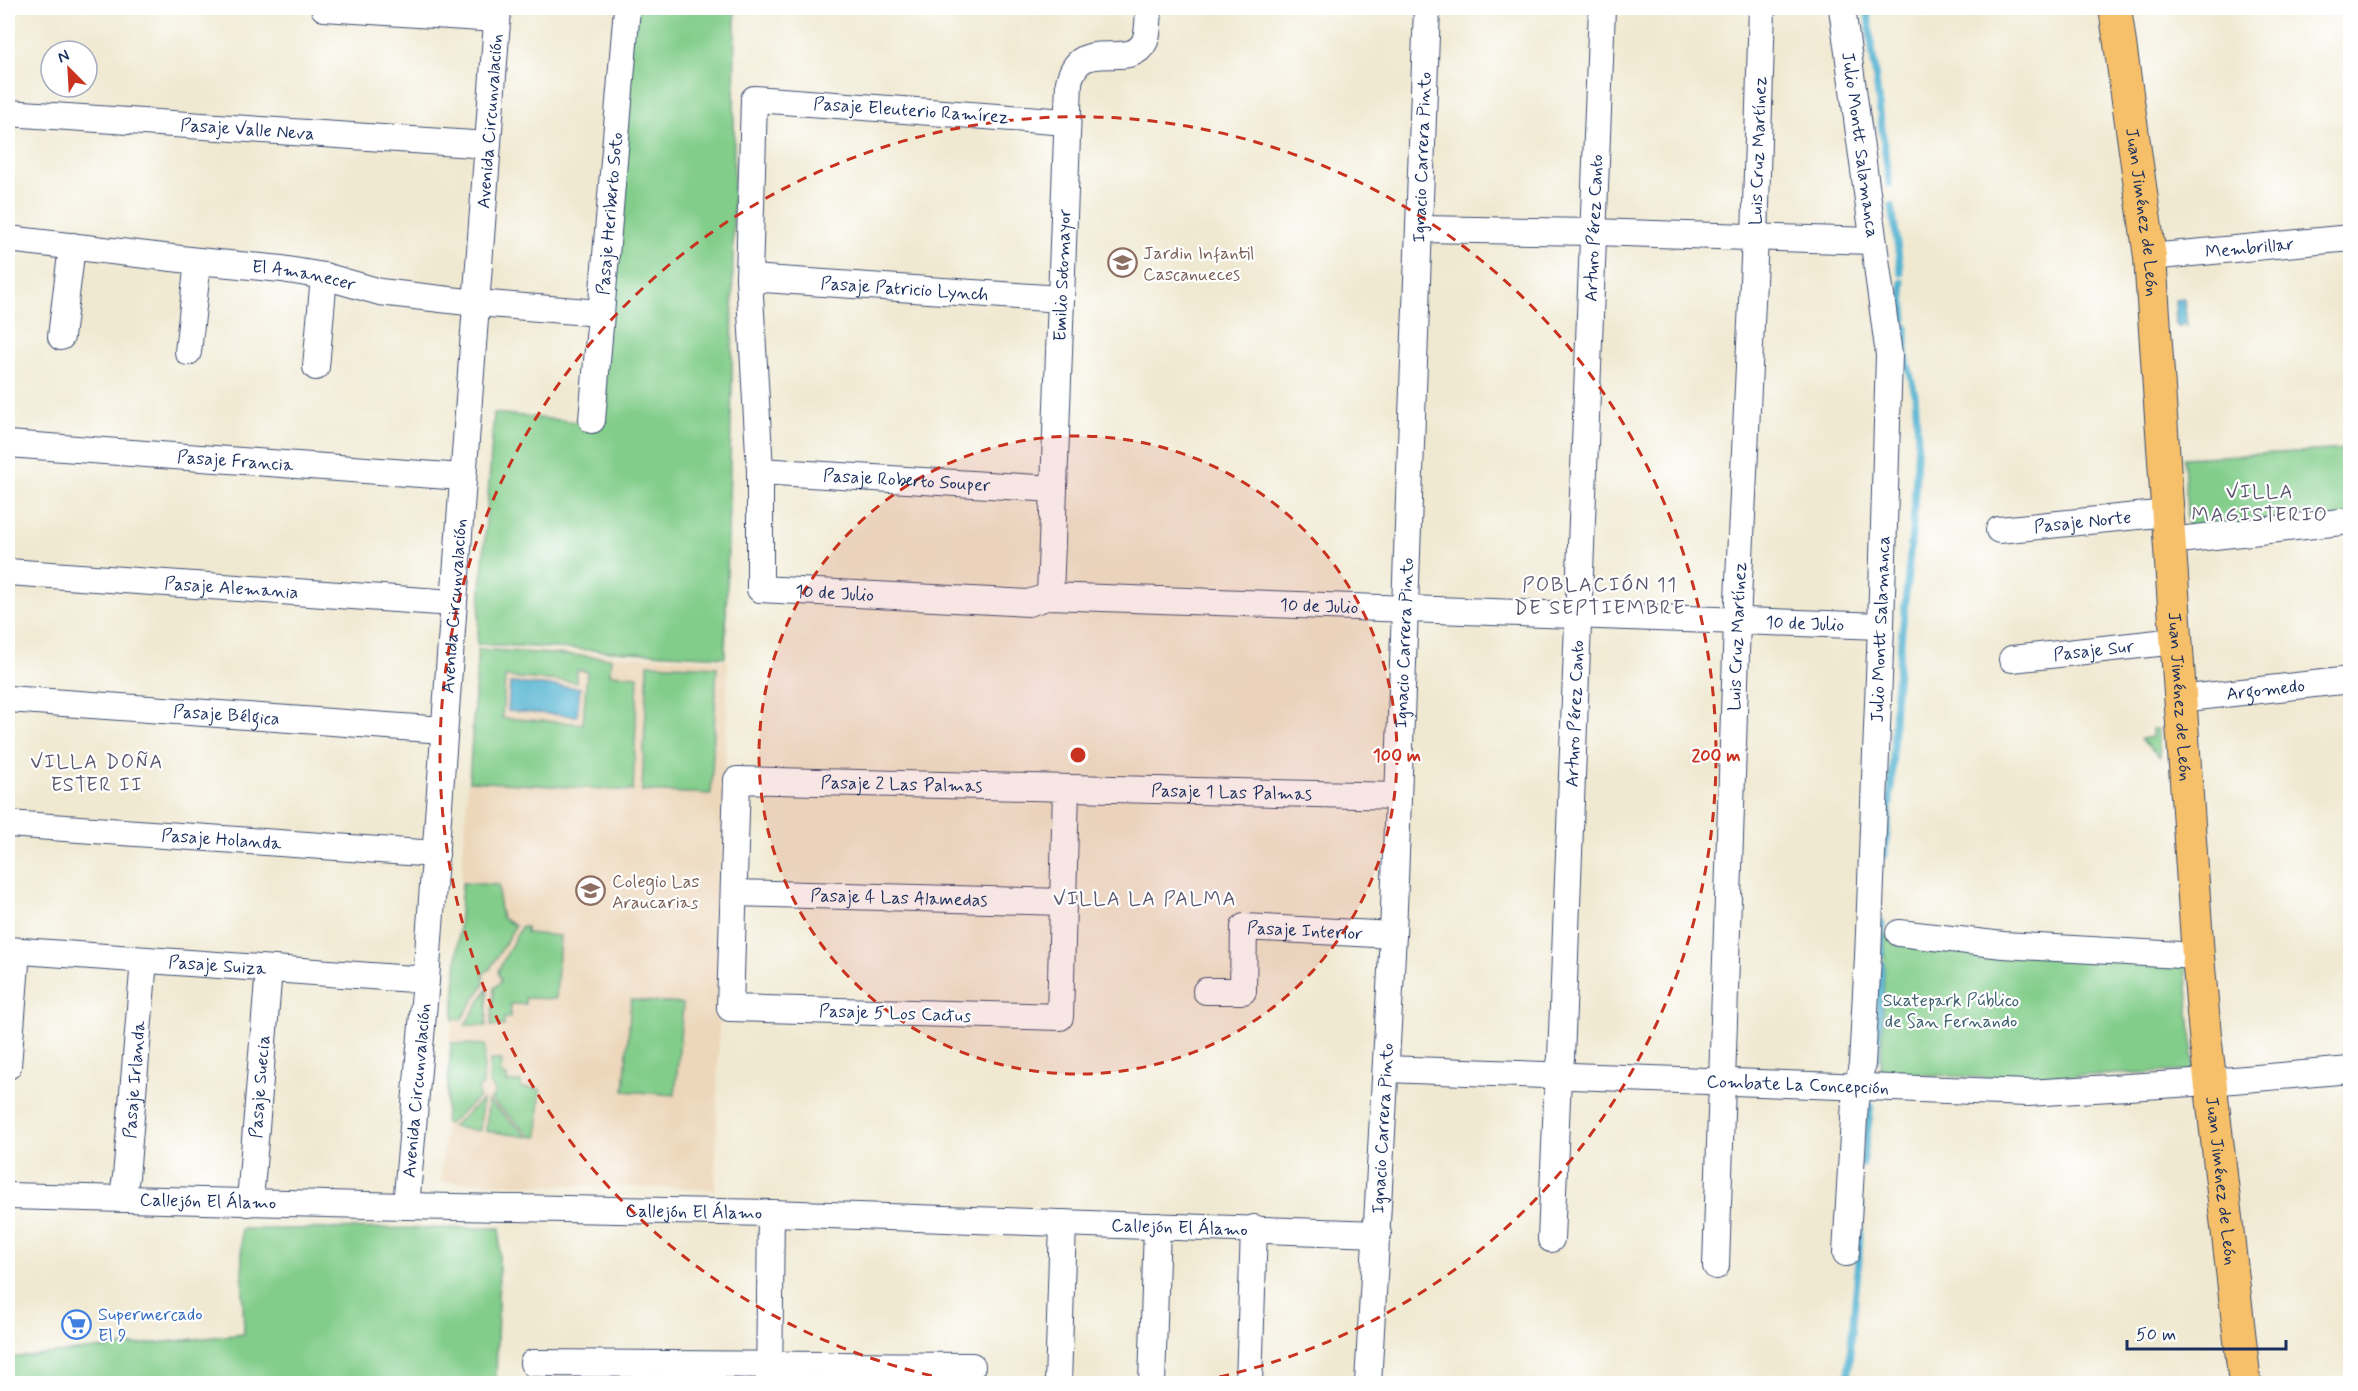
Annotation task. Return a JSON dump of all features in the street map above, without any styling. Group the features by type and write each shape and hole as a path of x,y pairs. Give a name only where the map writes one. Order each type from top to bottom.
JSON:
{"main road":[{"name":"Juan Jiménez de León","path":"2115,8 2150,257 2198,956 2210,1082 2245,1383"}],"street":[{"path":"336,8 498,14"},
{"name":"Pasaje Heriberto Soto","path":"592,420 627,8"},
{"name":"Emilio Sotomayor","path":"1050,596 1069,82 1082,59 1093,55 1123,55 1139,48 1148,28 1149,8"},
{"name":"Ignacio Carrera Pinto","path":"1368,1383 1393,935 1428,8"},
{"name":"Arturo Pérez Canto","path":"1551,1239 1558,1076 1561,1058 1602,8"},
{"name":"Luis Cruz Martínez","path":"1716,1266 1737,622 1755,238 1762,8"},
{"name":"Julio Montt Salamanca","path":"1842,8 1889,355 1868,957 1862,1064 1858,1087 1846,1253"},
{"name":"Avenida Circunvalación","path":"406,1206 426,980 498,14"},
{"name":"Pasaje Eleuterio Ramírez","path":"749,278 754,99 1067,122"},
{"name":"Pasaje Valle Neva","path":"8,113 488,146"},
{"path":"1420,229 1872,241"},
{"name":"Membrillar","path":"2150,257 2350,238"},
{"name":"El Amanecer","path":"8,239 198,261 282,268 324,276 380,292 476,303 600,313"},
{"path":"61,337 72,246"},
{"path":"188,352 198,261"},
{"path":"316,368 324,276"},
{"path":"749,278 760,471"},
{"name":"Pasaje Patricio Lynch","path":"749,278 1061,299"},
{"name":"Pasaje Francia","path":"8,444 462,477"},
{"name":"10 de Julio","path":"760,471 759,589 1028,603 1050,596 1881,626"},
{"name":"Pasaje Roberto Souper","path":"760,471 1054,489"},
{"name":"Pasaje Norte","path":"1999,530 2350,521"},
{"name":"Pasaje Alemania","path":"8,572 453,603"},
{"name":"Pasaje Sur","path":"2012,659 2176,642"},
{"name":"Argomedo","path":"2180,699 2350,680"},
{"name":"Pasaje Bélgica","path":"8,699 444,730"},
{"name":"Pasaje 2 Las Palmas","path":"734,893 737,780 1066,789"},
{"path":"1063,902 1066,789"},
{"name":"Pasaje 1 Las Palmas","path":"1066,789 1398,796"},
{"name":"Pasaje Holanda","path":"8,824 435,854"},
{"name":"Pasaje 4 Las Alamedas","path":"734,893 1063,902"},
{"name":"Pasaje 5 Los Cactus","path":"734,893 730,1008 1060,1017 1063,902"},
{"name":"Pasaje Interior","path":"1206,991 1243,991 1244,927 1393,935"},
{"path":"1899,933 2003,945 2198,956"},
{"path":"8,1066 12,951"},
{"name":"Pasaje Suiza","path":"12,951 426,980"},
{"name":"Pasaje Irlanda","path":"122,1199 126,1177 144,960"},
{"name":"Pasaje Suecia","path":"248,1203 269,969"},
{"name":"Combate La Concepción","path":"1386,1069 2028,1093 2210,1082 2350,1070"},
{"name":"Callejón El Álamo","path":"8,1196 771,1213 1378,1234"},
{"path":"769,1374 771,1213"},
{"path":"1058,1383 1063,1223"},
{"path":"1152,1383 1157,1226"},
{"path":"1249,1383 1254,1228"},
{"path":"533,1363 769,1374 972,1366"}],"shaded area":[{"name":"Colegio Las Araucarias","path":"477,648 728,661 715,1189 441,1182"}],"green space":[{"path":"633,8 735,8 732,384 725,657 477,644 494,413 597,424"},
{"path":"2350,449 2350,517 2188,534 2184,458"},
{"path":"478,649 611,658 610,674 638,676 633,791 469,781","holes":["577,670 587,671 583,724 502,718 505,677 576,682"]},
{"path":"648,664 717,667 711,794 642,791"},
{"path":"2152,729 2158,729 2160,757 2140,739 2152,737"},
{"path":"462,883 499,885 502,918 515,926 490,969 483,974 484,984 461,1020 453,1019"},
{"path":"521,927 526,927 526,933 560,936 556,999 525,998 525,1004 511,1004 510,1018 504,1018 504,1026 491,1026 494,988 501,981 498,971"},
{"name":"Skatepark Público de San Fernando","path":"1885,935 1907,942 2185,963 2194,1068 2188,1071 2006,1079 1881,1072"},
{"path":"488,988 486,1026 465,1025"},
{"path":"631,1000 683,1004 675,1095 624,1091"},
{"path":"451,1043 485,1045 483,1085 478,1089 479,1097 449,1124 445,1123"},
{"path":"490,1060 502,1060 501,1075 507,1076 507,1082 521,1082 521,1088 540,1089 538,1137 533,1137 491,1100 495,1093 489,1084"},
{"path":"482,1100 480,1131 452,1127"},
{"path":"488,1101 529,1137 486,1131"},
{"path":"500,1228 496,1383 8,1383 8,1358 244,1334 241,1229"}],"water":[{"path":"2184,299 2187,327 2185,323 2179,327 2176,324 2175,300"},
{"path":"510,683 580,688 577,716 508,711"}],"waterway":[{"path":"1867,8 1889,184"},
{"path":"1892,206 1901,273"},
{"path":"1902,282 1905,319"},
{"path":"1906,327 1906,351"},
{"path":"1885,855 1892,778 1895,701 1913,525 1918,440 1915,394 1906,356"},
{"path":"1881,954 1882,923"},
{"path":"1876,1059 1881,964"},
{"path":"1863,1163 1871,1106"},
{"path":"1847,1384 1859,1260 1861,1204"}],"place":[{"name":"Jardin Infantil Cascanueces","path":"1122,263"},
{"name":"Colegio Las Araucarias","path":"591,891"},
{"name":"Supermercado El 9","path":"77,1324"}],"district":[{"name":"VILLA MAGISTERIO","path":"2260,502"},
{"name":"POBLACIÓN 11 DE SEPTIEMBRE","path":"1600,596"},
{"name":"VILLA DOÑA ESTER II","path":"97,772"},
{"name":"VILLA LA PALMA","path":"1145,898"}]}
